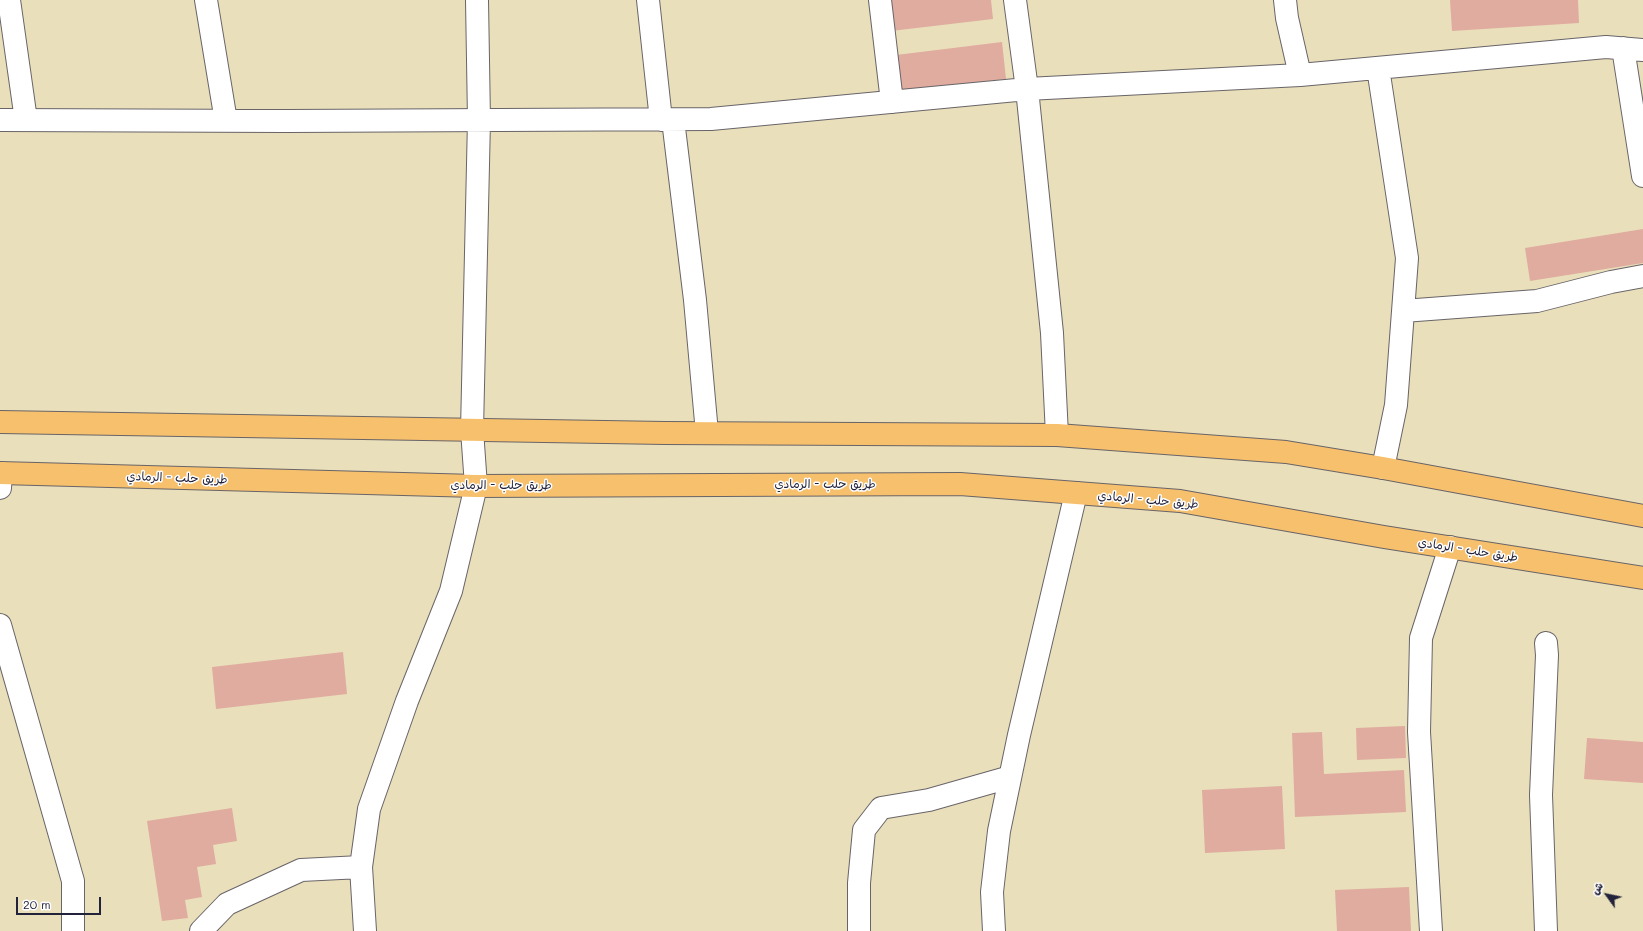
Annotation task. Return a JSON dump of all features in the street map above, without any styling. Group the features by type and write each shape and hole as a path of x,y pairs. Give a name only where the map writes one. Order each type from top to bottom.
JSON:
{"highway":[{"path":"0,422 707,433 1057,435 1286,452 1383,468 1643,516"},
{"name":"طريق حلب - الرمادي","path":"0,478 476,486 960,484 1180,501 1450,548 1643,578"}],"street":[{"path":"9,0 26,120"},
{"path":"206,0 226,121"},
{"path":"365,931 361,867 368,809 406,701 451,591 476,486 472,430 479,120 477,0"},
{"path":"648,0 695,300 707,433"},
{"path":"880,0 892,102"},
{"path":"1015,0 1027,89 1052,333 1057,435"},
{"path":"1286,0 1286,18 1300,74"},
{"path":"0,120 711,120 1027,89 1300,74 1606,47 1633,49 1643,176"},
{"path":"1378,68 1407,258 1396,405 1383,468"},
{"path":"1403,312 1537,301 1611,282 1643,276"},
{"path":"994,931 992,892 999,831 1010,777 1076,493"},
{"path":"1431,931 1419,732 1421,638 1450,548"},
{"path":"0,625 73,881 73,931"},
{"path":"1546,643 1547,655 1541,795 1546,931"},
{"path":"860,931 859,883 864,830 880,808 929,800 1010,777"},
{"path":"201,931 227,904 300,870 361,867"}],"building":[{"path":"887,0 991,0 993,19 891,31"},
{"path":"1450,0 1578,0 1579,23 1452,31"},
{"path":"1002,42 1006,79 900,91 896,55"},
{"path":"1643,229 1643,263 1530,281 1525,248"},
{"path":"343,652 347,694 216,709 212,667"},
{"path":"1405,726 1406,758 1357,760 1356,728"},
{"path":"1322,732 1324,774 1404,770 1406,812 1295,817 1292,733"},
{"path":"1587,738 1643,742 1643,783 1584,779"},
{"path":"1282,786 1285,849 1205,853 1202,790"},
{"path":"232,808 237,841 213,845 216,864 197,867 202,897 185,900 188,918 162,921 147,821"},
{"path":"1409,887 1411,931 1337,931 1335,890"}]}
